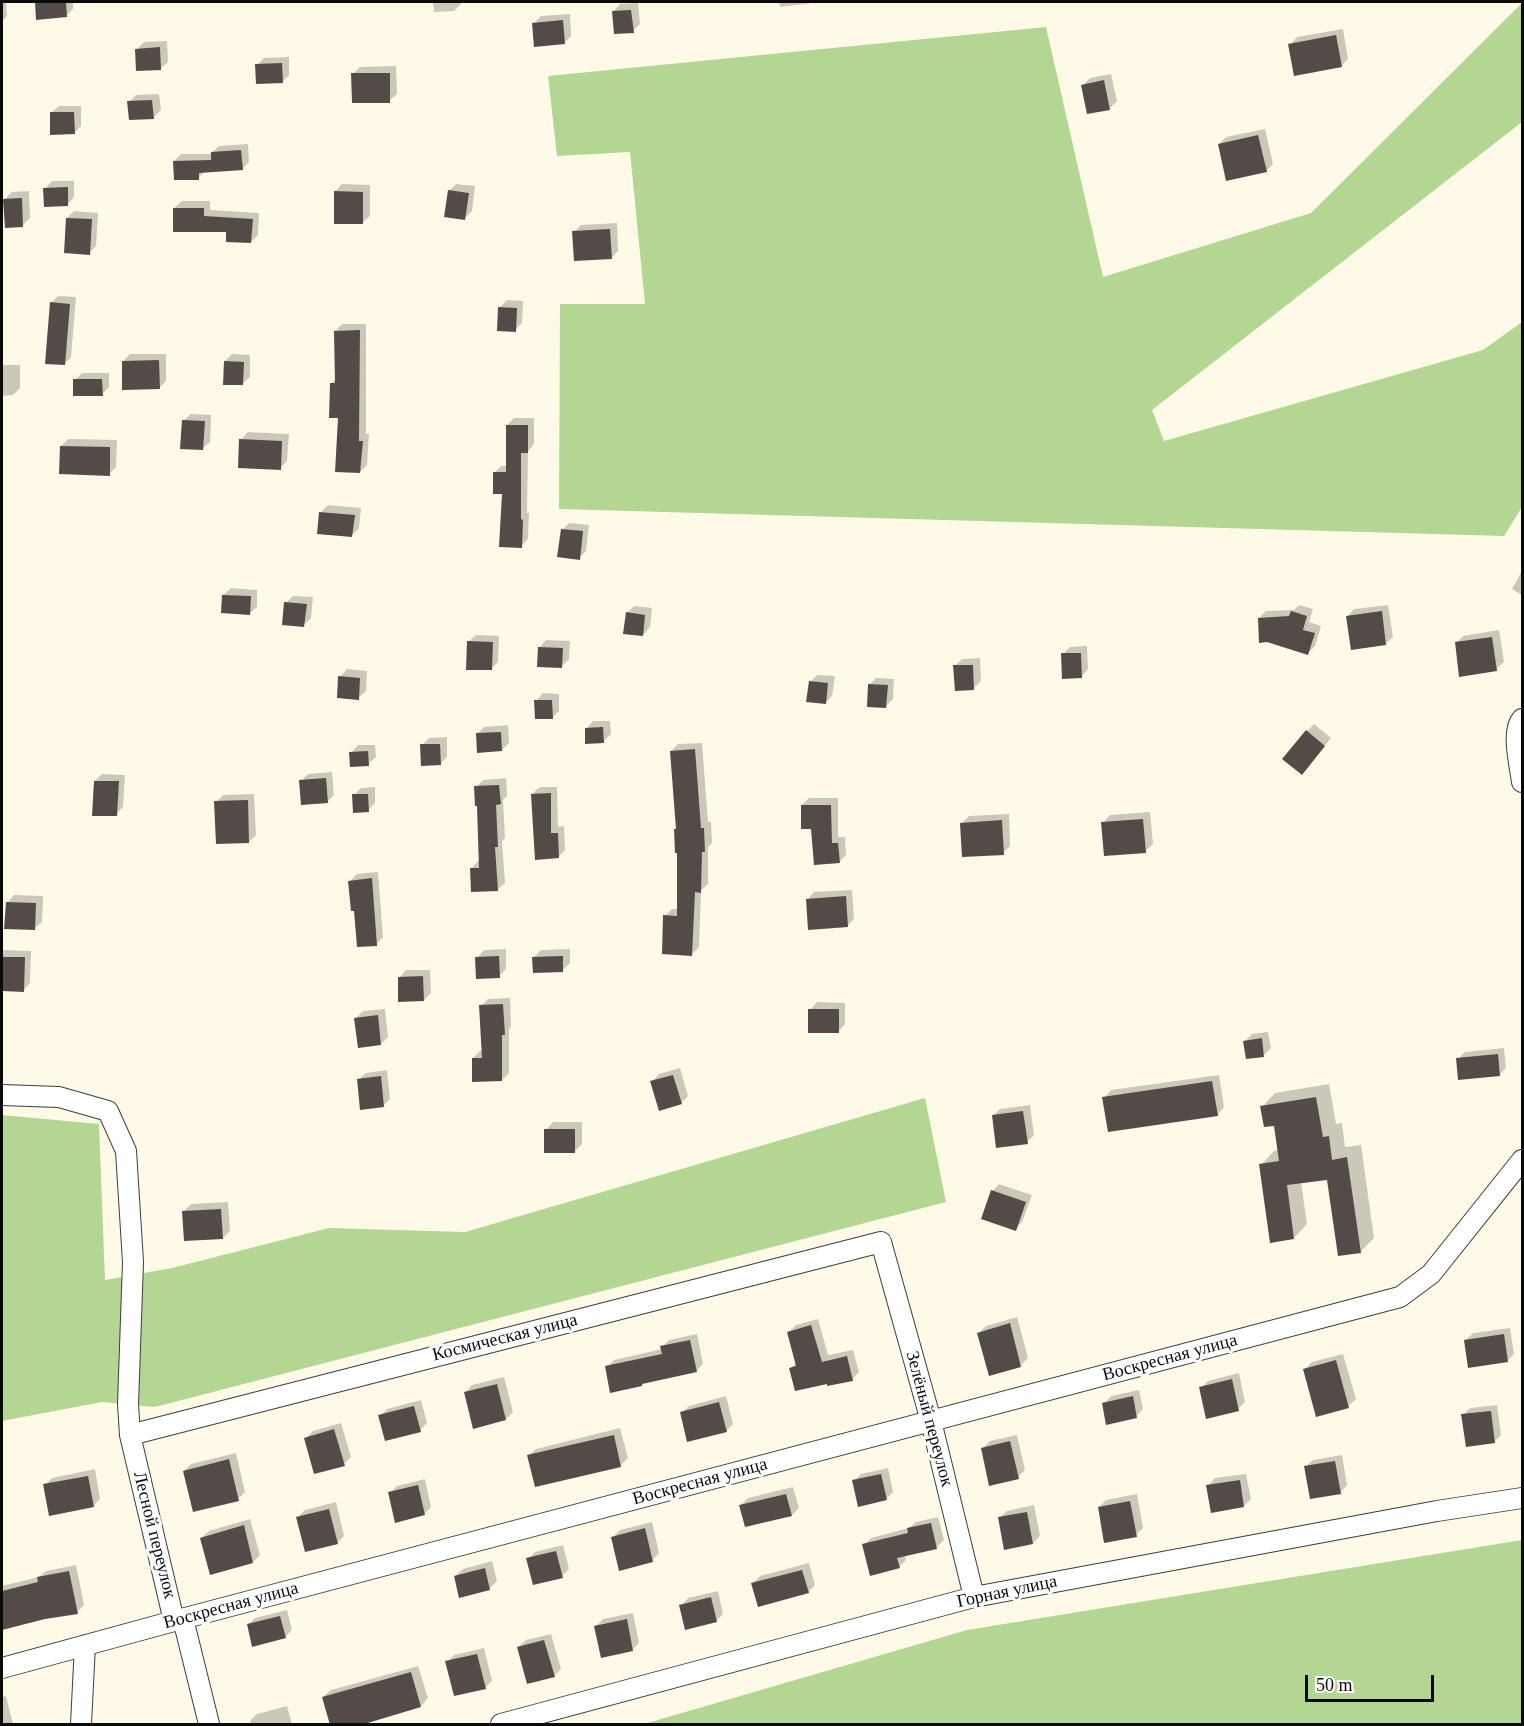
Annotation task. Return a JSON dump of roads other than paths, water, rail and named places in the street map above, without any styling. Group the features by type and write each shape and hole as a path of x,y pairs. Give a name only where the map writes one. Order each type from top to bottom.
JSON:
{"street":[{"path":"1522,719 1518,724 1516,735 1522,782"},
{"name":"Лесной переулок","path":"2,1095 59,1097 108,1111 126,1151 133,1262 129,1435 208,1725"},
{"name":"Воскресная улица","path":"2,1668 1400,1297 1431,1274 1522,1160"},
{"name":"Зелёный переулок","path":"881,1242 932,1421 975,1597"},
{"name":"Космическая улица","path":"129,1435 881,1242"},
{"name":"Горная улица","path":"501,1725 975,1597 1426,1513 1522,1498"},
{"path":"81,1725 85,1645"}]}
